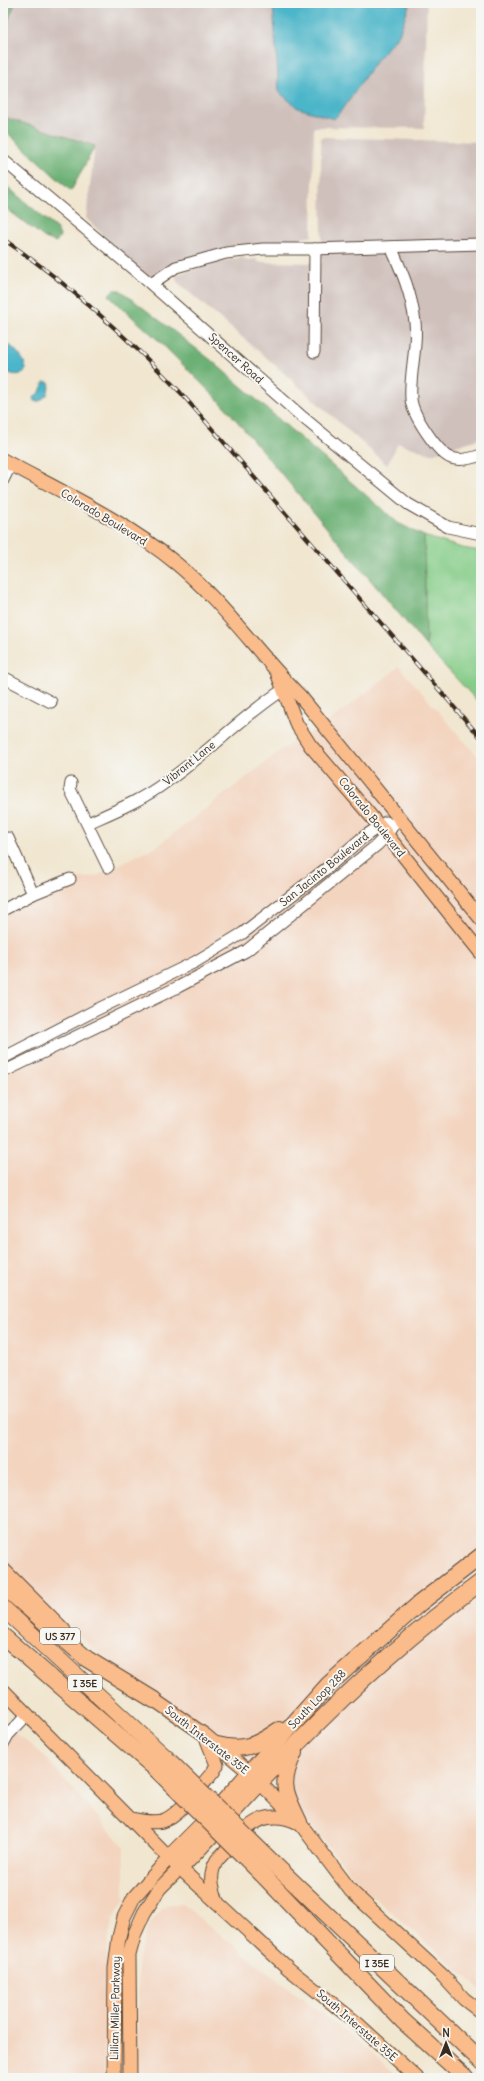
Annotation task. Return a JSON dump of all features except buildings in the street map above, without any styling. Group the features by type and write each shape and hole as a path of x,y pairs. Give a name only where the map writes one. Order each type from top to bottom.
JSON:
{"highway":[{"name":"South Loop 288","path":"254,1777 296,1720 328,1685 425,1598 481,1556"},
{"name":"South Loop 288","path":"174,1863 212,1815 254,1777 300,1741 390,1655 438,1614 481,1582"},
{"name":"US 377","path":"3,1586 87,1659 154,1700"},
{"path":"425,1598 438,1614"},
{"name":"I 35E","path":"3,1608 268,1869 481,2061"},
{"name":"I 35E","path":"3,1636 161,1764"},
{"name":"US 377","path":"211,1740 240,1748 251,1746 296,1720"},
{"path":"298,1822 288,1799 284,1778 286,1769 300,1741"},
{"name":"I 35E","path":"268,1869 404,2021 466,2078"},
{"path":"404,2021 450,2078"}],"main road":[{"name":"Colorado Boulevard","path":"7,462 110,518 177,564 234,620 277,673 301,697 481,919"},
{"name":"Colorado Boulevard","path":"277,673 296,723 310,744 383,831 481,953"},
{"name":"South Interstate 35E","path":"3,1569 77,1644 113,1672 211,1740 254,1777 298,1822 351,1890 443,1976 464,1999 481,2012"},
{"name":"South Interstate 35E","path":"3,1690 174,1863 289,1970 358,2024 418,2078"},
{"path":"130,1819 149,1822 163,1821 175,1814 213,1772 217,1765 211,1740"},
{"path":"217,1902 211,1880 213,1868 217,1860 256,1821 273,1815 284,1816 298,1822"},
{"name":"Lillian Miller Parkway","path":"130,2078 129,1954 135,1933 174,1863"},
{"name":"Lillian Miller Parkway","path":"114,2078 115,1968 124,1917 134,1896 174,1863"},
{"path":"114,2038 129,2036"}],"street":[{"name":"Spencer Road","path":"3,160 152,284 300,415 408,504 448,527 481,534"},
{"path":"152,284 176,267 211,257 263,249 481,244"},
{"path":"391,247 408,286 413,309 415,352 411,376 411,400 414,412 432,440 448,456 460,460 481,455"},
{"path":"314,352 315,249"},
{"path":"3,480 7,462"},
{"path":"3,678 51,702"},
{"name":"Vibrant Lane","path":"88,824 138,801 167,782 266,701 283,690"},
{"path":"72,783 70,789 108,867"},
{"name":"San Jacinto Boulevard","path":"3,1072 246,951 303,906 398,817"},
{"name":"San Jacinto Boulevard","path":"3,1058 195,962 232,940 299,890 383,831"},
{"path":"8,838 33,894"},
{"path":"3,910 33,894 70,879"},
{"path":"299,890 313,897"},
{"path":"299,890 303,906"},
{"path":"121,998 127,1011"},
{"path":"3,1744 8,1735 28,1714"}],"shaded area":[{"path":"15,3 427,3 424,128 314,127 312,236 176,267 151,284 86,218 95,146 7,118 3,108 3,35"},
{"path":"321,137 481,142 481,438 431,454 398,443 387,465 268,359 177,282 176,276 182,273 218,262 243,257 245,260 257,259 258,262 322,263"},
{"path":"399,667 481,760 481,1990 364,1889 265,1771 114,1667 44,1604 3,1560 3,910 70,879 94,877 159,845 292,742 326,724"},
{"path":"4,1725 41,1753 124,1847 124,1900 112,1921 107,1949 104,2078 3,2078"},
{"path":"170,1904 182,1904 268,1973 369,2050 400,2078 138,2078 138,1968 140,1951 149,1926 161,1909"}],"green space":[{"path":"3,3 15,3 3,35"},
{"path":"3,108 7,118 95,146 71,191 3,129"},
{"path":"3,183 57,229 60,236 56,242 45,238 3,206"},
{"path":"113,290 120,290 211,360 398,523 424,536 426,646 226,408 158,340 112,299 109,295"},
{"path":"424,536 462,548 481,551 481,705 426,646"}],"water":[{"path":"273,3 410,3 399,34 372,66 348,102 334,119 298,108 279,92"},
{"path":"3,341 15,349 24,362 26,370 21,374 15,375 3,371"},
{"path":"44,382 48,382 50,384 47,395 40,401 34,401 33,398 40,392"}],"railway":[{"path":"3,239 50,273 117,330 180,392 481,738"}]}
